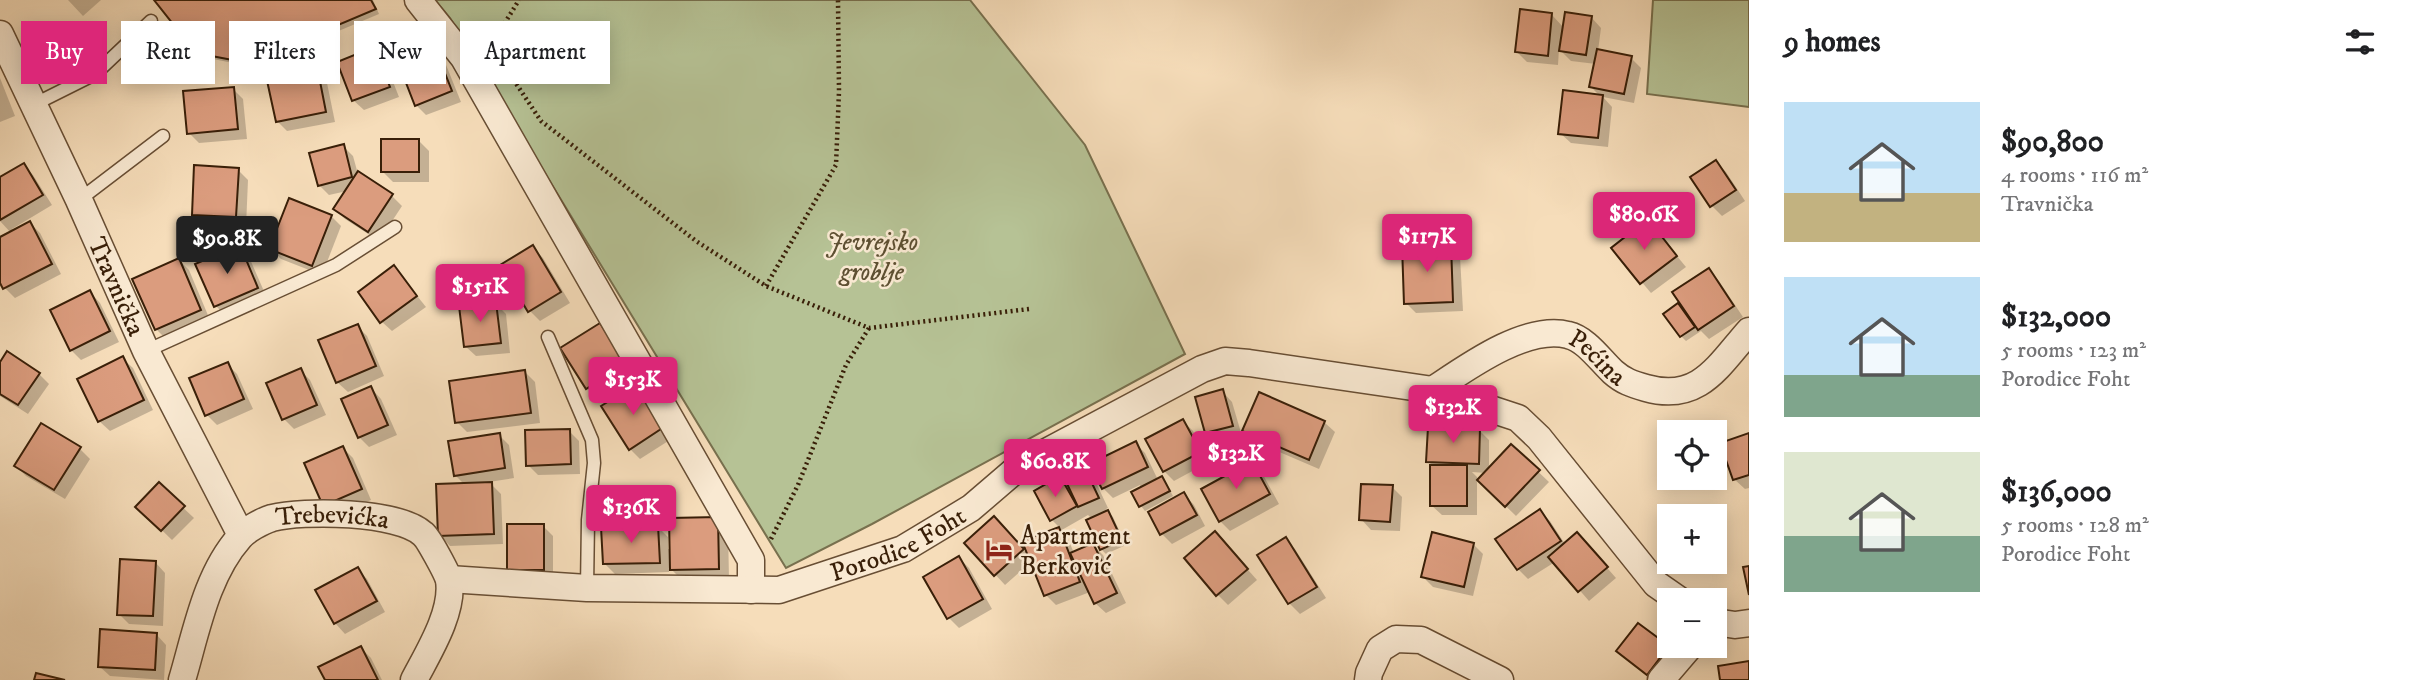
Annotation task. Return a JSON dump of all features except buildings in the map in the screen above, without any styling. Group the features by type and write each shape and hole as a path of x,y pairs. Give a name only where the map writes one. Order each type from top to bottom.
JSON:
{"street":[{"path":"418,0 460,53"},
{"name":"Travnička","path":"0,34 79,200 146,351 241,535"},
{"path":"479,84 711,487 751,560 751,580"},
{"name":"Pećina","path":"1433,390 1499,350 1542,333 1568,335 1582,342 1623,382 1658,391 1686,390 1710,376 1749,331"},
{"name":"Porodice Foht","path":"449,579 587,588 751,580 779,590 903,549 971,508 1020,466 1202,369 1225,361 1342,375 1433,390 1518,418 1539,438 1612,531 1662,588"},
{"name":"Trebevićka","path":"182,680 218,568 241,535 270,519 301,515 360,515 397,521 424,534 449,579"},
{"path":"415,680 437,636 449,601 449,579"},
{"path":"1727,624 1749,623"},
{"path":"1368,680 1368,673 1380,649 1396,639 1421,640 1500,680"},
{"path":"1661,680 1680,658"}],"lane":[{"path":"33,104 95,74 121,49"},
{"path":"79,200 163,136"},
{"path":"146,351 336,265 395,227"},
{"path":"548,337 592,440 594,463 588,520 587,588"}],"path":[{"path":"506,21 519,0"},
{"path":"766,286 836,166 838,0"},
{"path":"517,84 541,121 696,241 766,286 869,328 1029,309"},
{"path":"751,580 798,485 846,365 869,328"}],"green space":[{"name":"Jevrejsko groblje","path":"435,0 970,0 1085,145 1185,354 786,568 490,84 610,84 610,21 460,21 460,34"},
{"path":"1653,0 1749,0 1749,107 1647,94"}],"place":[{"name":"Apartment Berković","path":"999,550"}]}
